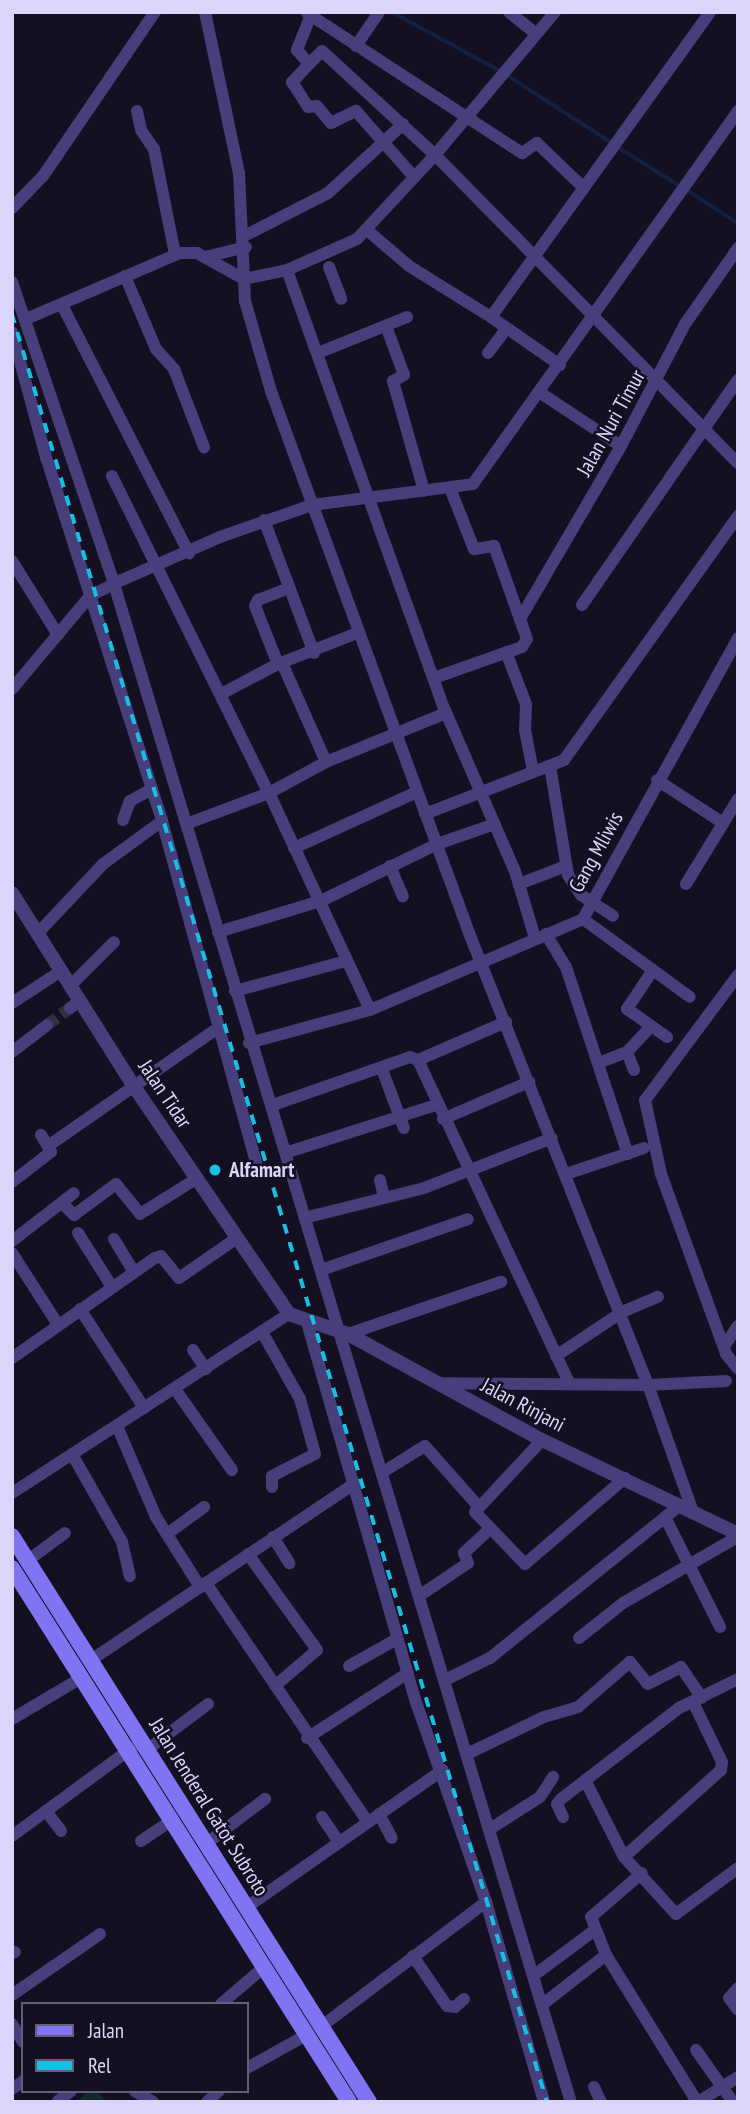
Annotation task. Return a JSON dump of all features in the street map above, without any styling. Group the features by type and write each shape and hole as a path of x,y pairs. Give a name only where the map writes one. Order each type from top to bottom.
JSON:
{"main road":[{"name":"Jalan Jenderal Gatot Subroto","path":"12,1536 20,1564 80,1678 129,1751 264,1967 369,2102"},
{"name":"Jalan Jenderal Gatot Subroto","path":"20,1564 91,1660 247,1907 315,2031 349,2102"}],"street":[{"path":"12,208 43,176 155,12"},
{"path":"205,12 226,97 246,241 244,279 247,311 267,378 357,633 436,844 622,1312 648,1385 686,1509 665,1517 490,1658 447,1679"},
{"path":"356,46 379,12"},
{"path":"509,12 536,34"},
{"path":"26,319 62,306 175,254 205,257 244,279 326,261 367,230 470,115 555,12"},
{"path":"491,317 710,12"},
{"path":"309,64 297,50 309,14 356,46 470,115 522,153 537,143 584,188"},
{"path":"304,35 374,96 435,155 738,463"},
{"path":"322,51 292,82 309,107 317,106 331,123 356,111 374,96"},
{"path":"138,111 141,130 154,149 175,254"},
{"path":"356,111 414,177"},
{"path":"12,689 89,596 114,584 264,520 312,505 473,484 595,317 682,186 738,111"},
{"path":"205,257 246,241 328,192 403,124"},
{"path":"367,230 409,265 560,365"},
{"name":"Jalan Nuri Timur","path":"520,619 621,446 691,314 738,248"},
{"path":"326,261 341,299"},
{"path":"287,270 446,713 541,936 566,967 601,1062 628,1154"},
{"path":"125,276 156,349 174,369 204,447"},
{"path":"12,282 114,584 249,1042 273,1105 345,1332 383,1472 422,1594 571,2102"},
{"path":"62,306 189,553"},
{"path":"318,353 407,317"},
{"path":"386,326 404,375 393,381 424,491"},
{"path":"488,354 507,328"},
{"path":"12,332 89,596 163,821 259,1173"},
{"path":"582,605 738,380"},
{"path":"539,392 621,446"},
{"path":"112,476 269,793 370,1010"},
{"path":"434,678 525,645 520,619 494,547 475,550 450,488"},
{"path":"425,814 479,790 551,766 568,755 639,649 738,516"},
{"path":"264,520 287,589 314,653"},
{"path":"12,561 58,635"},
{"path":"287,589 256,603 280,664 326,762"},
{"path":"221,694 280,664 314,653 357,633"},
{"name":"Gang Mliwis","path":"249,1042 370,1010 583,919 657,780 738,638"},
{"path":"506,652 527,710 525,730 533,771"},
{"path":"186,824 269,793 326,762 397,736 446,713"},
{"path":"551,766 566,866 575,887 590,902 613,916"},
{"path":"657,780 723,823"},
{"path":"123,820 130,801 152,789"},
{"path":"294,848 417,792"},
{"path":"686,884 737,805"},
{"path":"38,933 103,864 163,821"},
{"path":"218,932 321,901 436,844 495,824"},
{"path":"390,866 403,896"},
{"path":"519,884 566,866"},
{"name":"Jalan Tidar","path":"12,893 70,986 75,1004 289,1314"},
{"path":"583,919 690,997"},
{"path":"70,986 114,942"},
{"path":"235,991 346,961"},
{"path":"653,970 627,1009 667,1037"},
{"path":"12,1003 61,971"},
{"path":"738,975 645,1100 661,1174 725,1345 738,1369"},
{"path":"273,1105 410,1057 418,1059 506,1023"},
{"path":"12,1052 47,1025"},
{"path":"601,1062 627,1052 651,1026"},
{"path":"12,1182 51,1152 44,1140 218,1028"},
{"path":"627,1052 634,1070"},
{"path":"418,1059 436,1105 470,1170 570,1384"},
{"path":"382,1069 402,1123"},
{"path":"443,1119 529,1083"},
{"path":"288,1152 402,1123 436,1105"},
{"path":"308,1217 384,1198 470,1170 552,1138"},
{"path":"566,1174 644,1148"},
{"path":"63,1204 74,1215 116,1184 140,1214 197,1179"},
{"path":"380,1180 384,1198"},
{"path":"12,1241 74,1193"},
{"path":"324,1269 467,1219"},
{"path":"78,1233 112,1287"},
{"path":"12,1358 57,1323 160,1256 179,1278 237,1238"},
{"path":"114,1239 134,1272"},
{"path":"12,1253 57,1323"},
{"path":"345,1332 501,1282"},
{"path":"556,1356 622,1312 657,1297"},
{"path":"80,1309 144,1408"},
{"path":"12,1493 289,1314"},
{"name":"Jalan Rinjani","path":"289,1314 345,1332 542,1440 625,1478 735,1537"},
{"path":"306,1320 355,1483 397,1639 486,1902 544,2102"},
{"path":"725,1345 738,1326"},
{"path":"262,1332 300,1399 315,1454 272,1476 272,1487"},
{"path":"193,1350 206,1369"},
{"path":"435,1382 648,1385 726,1381"},
{"path":"175,1389 232,1470"},
{"path":"117,1426 167,1534 368,1822"},
{"path":"542,1440 478,1506 476,1515 528,1565 625,1478"},
{"path":"383,1472 425,1446 478,1506"},
{"path":"72,1454 122,1542 130,1576"},
{"path":"91,1660 355,1483"},
{"path":"167,1534 204,1507"},
{"path":"665,1517 720,1627"},
{"path":"422,1594 468,1563 464,1553 490,1529"},
{"path":"20,1564 65,1533"},
{"path":"273,1537 289,1563"},
{"path":"579,1638 688,1563 735,1537"},
{"path":"248,1554 317,1650 275,1686"},
{"path":"349,1667 397,1639"},
{"path":"467,1754 544,1717 578,1707 630,1662 648,1684 681,1667 698,1700 722,1762 721,1770 624,1857"},
{"path":"307,1738 408,1673"},
{"path":"12,1719 80,1678"},
{"path":"563,1817 559,1801 585,1780 698,1700 738,1679"},
{"path":"12,1836 129,1751 145,1745 208,1704"},
{"path":"247,1907 443,1770"},
{"path":"490,1829 540,1797 553,1777"},
{"path":"585,1780 624,1857 679,1915 738,1868"},
{"path":"207,1843 265,1799"},
{"path":"46,1811 61,1831"},
{"path":"379,1814 392,1838"},
{"path":"322,1817 339,1842"},
{"path":"141,1841 171,1821"},
{"path":"642,1873 591,1917 606,1955 698,2102 738,2077"},
{"path":"248,2067 315,2031 486,1902"},
{"path":"533,1976 595,1930"},
{"path":"12,1995 100,1934"},
{"path":"542,2004 606,1955"},
{"path":"414,1956 447,2007 454,2007 464,1998"},
{"path":"223,2002 264,1967"},
{"path":"738,1988 729,1998 738,2010"},
{"path":"696,2050 733,2102"},
{"path":"594,2087 601,2102"}],"green space":[{"path":"86,2093 99,2093 107,2102 77,2102"}],"waterway":[{"path":"392,12 500,71"},
{"path":"507,75 612,143"},
{"path":"618,147 680,186"},
{"path":"687,190 738,223"}],"tunnel":[{"path":"47,1025 70,1008"}],"railway":[{"path":"12,314 547,2102"}],"place":[{"name":"Alfamart","path":"215,1170"}]}
